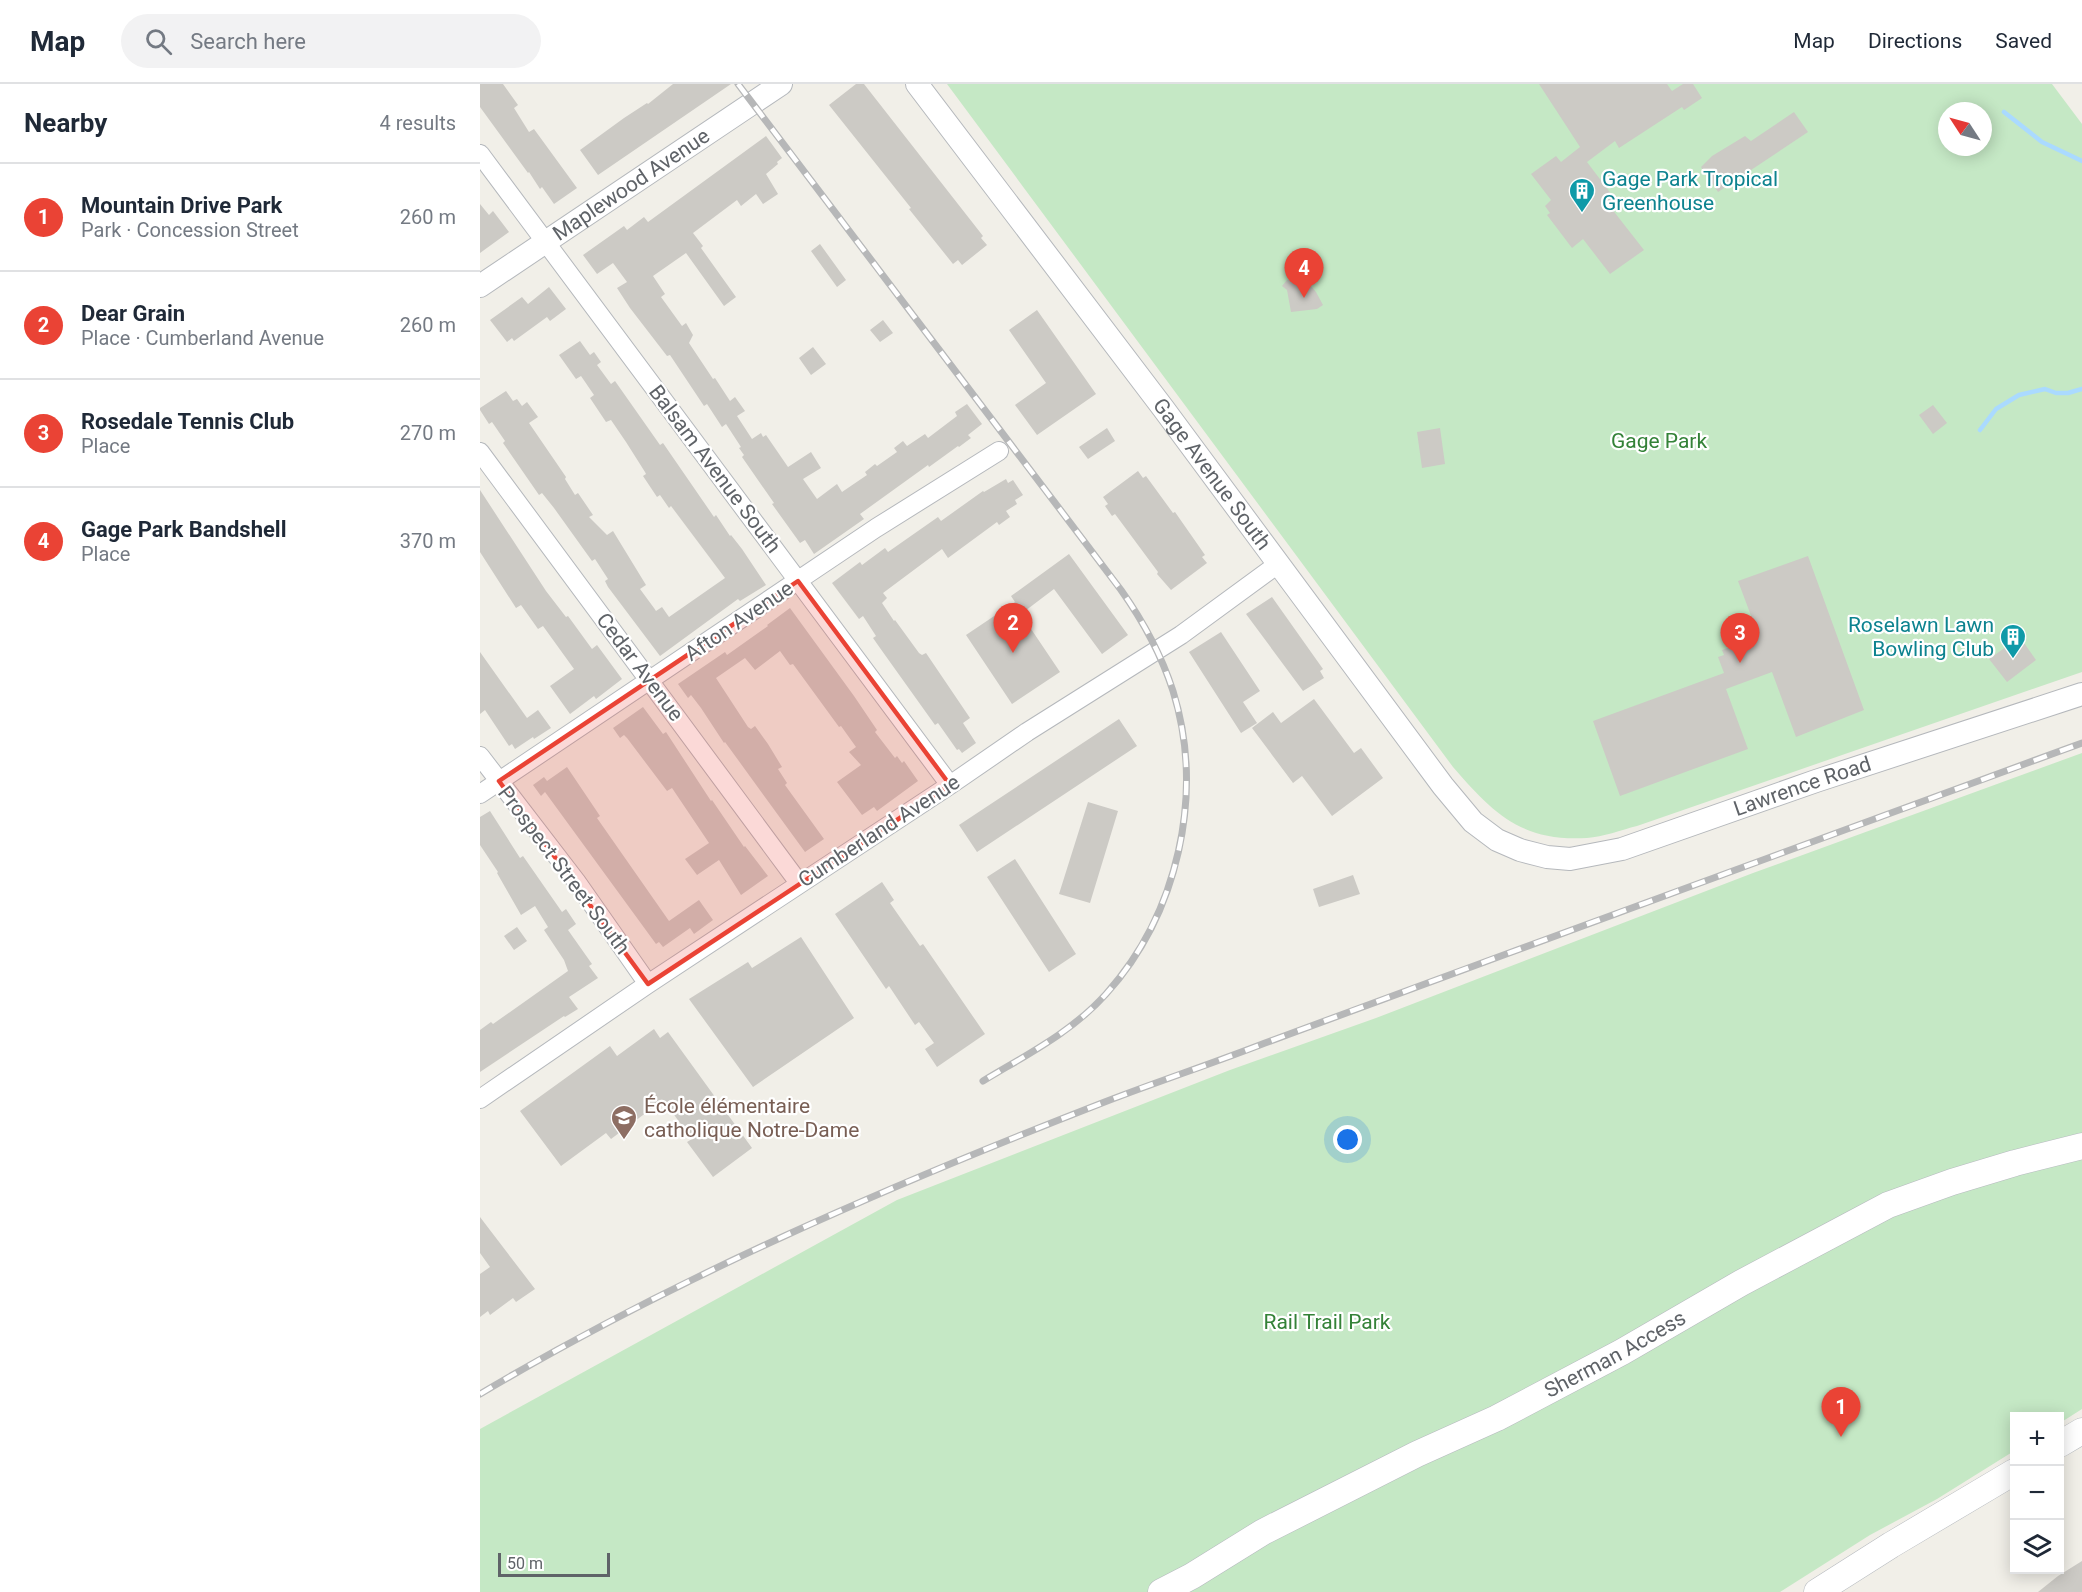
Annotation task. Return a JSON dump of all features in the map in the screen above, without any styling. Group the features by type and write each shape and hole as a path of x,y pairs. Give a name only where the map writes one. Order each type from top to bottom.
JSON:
{"main road":[{"name":"Sherman Access","path":"1161,1592 1192,1576 1263,1532 1507,1412 1622,1352 1732,1288 1888,1205 1952,1182 2082,1146"},
{"path":"2064,1442 2082,1431"},
{"path":"1817,1592 2010,1474"}],"street":[{"name":"Maplewood Avenue","path":"480,286 782,84"},
{"name":"Gage Avenue South","path":"917,84 1443,786 1473,822 1497,840 1520,850"},
{"name":"Balsam Avenue South","path":"480,154 950,785"},
{"name":"Afton Avenue","path":"480,794 876,528 999,451"},
{"name":"Cedar Avenue","path":"480,452 799,883"},
{"name":"Cumberland Avenue","path":"480,1099 799,883 1027,732 1173,640 1278,564"},
{"name":"Lawrence Road","path":"1520,850 1547,857 1570,859 1622,849 1816,781 2082,694"},
{"name":"Prospect Street South","path":"480,756 576,881 648,984"}],"highlighted area":[{"path":"798,581 950,785 648,984 499,781"}],"green space":[{"name":"Gage Park","path":"947,84 2052,84 2082,124 2082,672 1606,835 1564,838 1544,835 1510,821 1482,798 1453,767"},
{"name":"Rail Trail Park","path":"2082,753 2082,1409 2064,1420 2064,1412 2010,1412 2010,1453 1937,1499 1870,1535 1780,1592 480,1592 480,1429 897,1200 1230,1070 1376,1018 1753,873"}],"building":[{"path":"480,84 503,84 518,105 514,108 529,132 534,129 577,188 554,204 542,187 540,189 480,107"},
{"path":"673,84 731,84 598,175 580,150 624,118 648,104"},
{"path":"856,84 864,84 983,236 981,238 987,245 962,265 958,260 953,264 829,105"},
{"path":"1539,84 1667,84 1672,91 1683,84 1693,84 1702,98 1684,110 1682,107 1619,148 1615,141 1587,162 1615,199 1608,204 1644,250 1610,274 1583,239 1572,248 1547,215 1550,213 1545,206 1551,200 1531,174 1556,156 1561,162 1580,147"},
{"path":"1794,112 1808,132 1718,192 1701,167 1712,156 1745,136 1751,141"},
{"path":"766,136 782,158 766,174 778,194 763,204 756,194 741,206 737,200 693,233 736,297 724,306 686,253 653,276 665,294 661,297 682,326 686,323 693,335 689,343 713,379 715,378 730,401 735,397 745,411 737,416 752,439 761,433 763,437 766,435 788,467 811,452 821,468 803,479 817,499 837,484 842,492 867,475 865,472 875,464 877,466 897,452 894,448 903,441 907,446 925,434 928,438 957,416 955,412 967,404 982,424 968,435 971,438 929,467 928,465 860,514 864,519 814,554 805,540 800,543 772,504 774,503 742,457 744,455 739,448 741,447 726,424 722,427 707,404 704,406 670,355 667,356 630,308 617,288 627,282 613,263 597,274 583,255 624,226 627,230 644,217 648,222"},
{"path":"480,204 489,215 493,211 509,232 480,253"},
{"path":"820,244 846,280 837,287 811,251"},
{"path":"1292,279 1310,285 1323,305 1317,309 1291,312 1287,290 1282,286 1287,280"},
{"path":"549,287 566,309 550,321 547,317 514,341 512,338 507,342 490,320 522,297 528,304"},
{"path":"1037,310 1096,394 1037,435 1015,405 1046,383 1009,330"},
{"path":"883,320 893,333 880,342 870,330"},
{"path":"580,341 590,355 594,352 601,362 597,365 611,384 615,381 660,445 663,443 714,517 716,515 766,585 740,601 738,599 660,656 608,587 605,581 608,579 595,559 592,561 542,493 539,495 503,443 505,441 492,422 489,424 480,410 506,391 513,401 517,399 522,406 527,402 538,417 529,423 566,477 575,495 578,493 593,515 589,517 607,535 613,531 646,585 640,589 656,611 662,607 669,617 725,578 671,506 669,508 660,495 657,497 643,476 646,474 626,442 611,420 606,422 590,398 594,395 581,376 576,379 559,355"},
{"path":"813,347 826,364 811,375 799,358"},
{"path":"1933,405 1947,423 1933,434 1919,415"},
{"path":"1107,428 1115,441 1088,459 1079,447"},
{"path":"1440,428 1445,464 1422,468 1417,432"},
{"path":"1138,471 1143,478 1146,476 1173,513 1175,512 1205,555 1202,557 1207,563 1171,590 1115,514 1112,516 1105,506 1108,504 1103,497"},
{"path":"1006,479 1008,483 1013,480 1023,495 1015,500 1017,504 1006,511 1010,517 999,525 997,522 948,558 942,549 883,593 887,598 882,603 894,621 919,653 922,655 926,653 970,718 963,723 976,743 962,753 959,749 957,750 938,723 935,725 873,638 876,636 863,616 859,619 832,583 860,562 862,565 885,548 888,552 938,517 941,521 983,491"},
{"path":"480,490 546,591 592,649 597,645 622,679 596,699 594,696 570,714 550,686 574,669 543,626 538,629 521,605 516,608 480,552"},
{"path":"1069,554 1128,635 1102,654 1054,589 1021,614 1060,672 1012,704 966,635 1015,602 1011,596"},
{"path":"1808,556 1864,710 1796,737 1772,672 1726,689 1748,749 1620,796 1593,721 1724,673 1718,657 1724,655 1722,650 1759,637 1738,581"},
{"path":"1272,597 1323,669 1320,671 1324,678 1303,691 1246,614"},
{"path":"790,608 854,696 877,730 875,732 895,758 897,756 902,763 904,761 918,781 877,811 874,807 862,815 837,782 861,765 849,752 856,747 841,726 839,727 793,664 790,665 780,651 755,670 745,658 716,678 748,727 751,729 755,726 768,744 782,767 778,769 787,783 785,785 824,839 805,852 724,743 701,708 691,695 688,698 678,684 725,652 727,655"},
{"path":"1221,632 1260,691 1243,702 1257,723 1241,733 1189,652"},
{"name":"Roselawn Lawn Bowling Club","path":"2020,637 2036,660 2007,682 1989,659"},
{"path":"480,652 527,718 538,710 551,728 515,749 512,744 509,746 485,710 480,714"},
{"path":"1314,699 1354,753 1361,748 1383,778 1332,816 1302,776 1293,783 1252,728 1273,712 1281,723"},
{"path":"643,707 663,734 666,732 711,801 768,876 741,895 719,860 697,875 685,859 709,843 672,788 667,791 627,738 624,735 620,738 613,728"},
{"path":"1119,719 1137,746 977,852 959,825"},
{"path":"567,767 600,816 597,818 669,921 699,900 713,920 694,934 690,928 663,947 659,942 656,944 545,792 541,796 533,785 544,777 547,781"},
{"path":"1088,802 1118,811 1090,903 1059,894"},
{"path":"490,811 520,858 523,856 562,912 566,909 576,924 568,930 592,964 589,966 598,978 569,997 578,1009 480,1072 480,1030 491,1022 493,1024 568,971 564,960 544,930 548,927 535,906 521,915 498,872 480,845 480,817"},
{"path":"1015,859 1076,954 1049,972 987,877"},
{"path":"1353,875 1360,894 1319,907 1313,889"},
{"path":"882,882 894,900 890,903 920,946 923,944 985,1034 937,1067 925,1049 934,1043 919,1022 915,1025 889,986 886,989 835,914"},
{"path":"517,927 527,941 514,950 504,936"},
{"path":"801,937 854,1018 753,1087 689,999 748,962 752,968"},
{"path":"654,1029 660,1038 668,1032 752,1148 713,1177 687,1142 692,1139 663,1100 611,1139 606,1133 561,1166 520,1111 610,1046 617,1056"},
{"path":"480,1217 535,1289 516,1302 513,1298 490,1315 488,1311 480,1317 480,1274 490,1267 480,1253"},
{"path":"2082,1561 2082,1592 2038,1592 2064,1574"}],"waterway":[{"path":"2004,112 2042,142 2082,161"},
{"path":"1980,430 1996,409 2019,395 2045,389 2056,393 2068,393 2082,389"}],"railway":[{"path":"738,84 1121,590 1151,638 1173,691 1182,730 1186,771 1185,811 1178,851 1167,890 1151,927 1131,962 1093,1008 1048,1042 983,1081"},
{"path":"480,1394 555,1351 707,1272 943,1167 1102,1103 2082,743"}],"place":[{"name":"Gage Park Tropical Greenhouse","path":"1582,214"},
{"name":"Gage Park Bandshell","path":"1304,298"},
{"name":"Dear Grain","path":"1013,653"},
{"name":"Roselawn Lawn Bowling Club","path":"2013,660"},
{"name":"Rosedale Tennis Club","path":"1740,663"},
{"name":"École élémentaire catholique Notre-Dame","path":"624,1141"},
{"name":"Mountain Drive Park","path":"1841,1437"}]}
